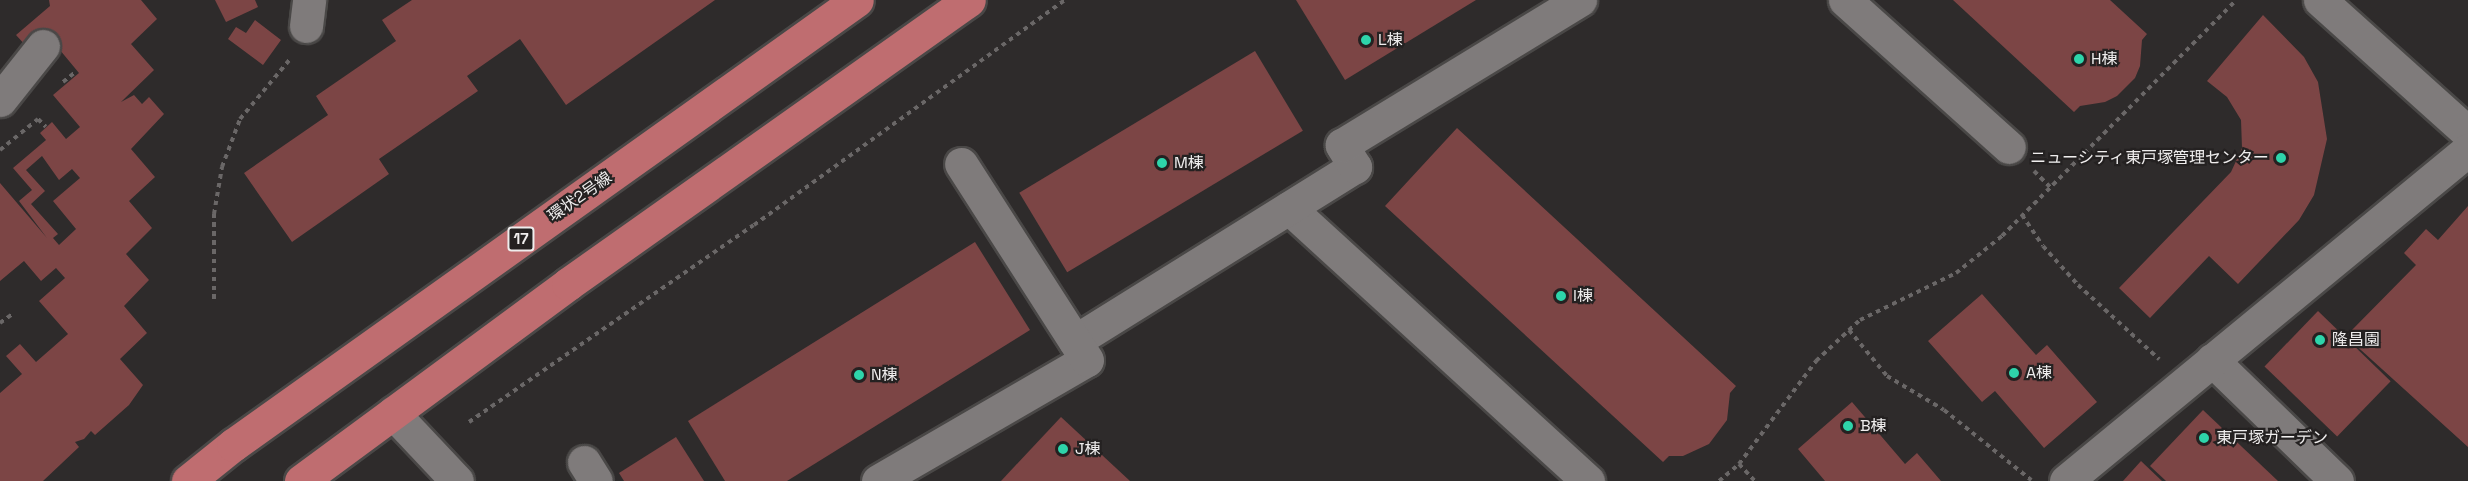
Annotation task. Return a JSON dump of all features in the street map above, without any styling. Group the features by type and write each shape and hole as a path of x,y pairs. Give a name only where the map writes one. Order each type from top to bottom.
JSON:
{"main road":[{"name":"環状2号線","path":"188,481 243,438 856,0"},
{"path":"301,481 568,284 969,0"}],"street":[{"path":"1075,341 1355,167 1342,145 1581,0"},
{"path":"1845,0 2009,147"},
{"path":"2320,0 2468,133"},
{"path":"0,100 43,46"},
{"path":"2066,481 2468,150"},
{"path":"878,481 1087,360 961,164"},
{"path":"1289,208 1588,481"},
{"path":"2212,360 2337,481"},
{"path":"393,413 457,481"}],"path":[{"path":"469,422 754,225 1065,0"},
{"path":"1719,481 1738,464 1816,361 1849,330 1901,297 1956,273 2022,215 2236,0"},
{"path":"214,299 214,214 222,167 240,120 290,60 307,13"},
{"path":"0,150 38,119 46,128"},
{"path":"2022,215 2043,246 2078,285 2166,366"},
{"path":"0,323 14,313"},
{"path":"1849,330 1887,376 1944,410 2032,481"},
{"path":"1738,464 1755,481"}],"building":[{"path":"49,0 141,0 157,19 131,44 154,70 121,102 134,95 142,104 149,97 164,114 131,149 155,177 129,201 152,228 126,254 149,280 124,306 147,333 120,359 143,385 129,405 95,435 91,431 84,439 75,442 79,447 43,481 0,481 0,393 22,374 6,356 20,344 36,362 68,334 39,301 65,278 56,268 41,281 24,261 0,281 0,183 47,238 19,201 32,190 13,168 46,140 40,133 52,122 66,139 80,127 53,95 79,73 45,32 27,47 16,35 50,6","holes":["42,156 59,180 72,169 80,178 53,201 76,229 59,245 53,238 58,234 31,204 45,191 26,170"]},
{"path":"215,0 255,0 258,7 226,22"},
{"path":"412,0 715,0 566,105 520,39 467,76 478,91 379,159 389,174 292,242 244,173 328,115 316,96 396,41 382,20"},
{"name":"L棟","path":"1296,0 1476,0 1345,80"},
{"name":"H棟","path":"1953,0 2110,0 2147,34 2142,40 2140,66 2135,78 2117,96 2105,102 2080,106 2074,112"},
{"name":"ニューシティ東戸塚管理センター","path":"2263,15 2304,57 2318,82 2327,139 2314,195 2299,220 2238,284 2209,256 2150,318 2119,288 2231,172 2242,148 2241,120 2227,97 2207,81"},
{"path":"255,20 281,40 263,65 228,39 236,27 246,33"},
{"name":"M棟","path":"1255,51 1303,131 1067,272 1019,193"},
{"name":"I棟","path":"1457,128 1736,386 1730,393 1727,420 1709,444 1683,456 1669,456 1663,462 1385,206"},
{"path":"2468,206 2468,447 2351,341 2354,337 2349,333 2416,265 2404,253 2426,229 2438,240"},
{"name":"N棟","path":"975,242 1030,330 787,481 725,481 688,421"},
{"name":"A棟","path":"1982,294 2036,355 2047,345 2097,402 2044,448 1995,391 1982,402 1928,341"},
{"path":"2318,311 2391,381 2337,437 2265,366"},
{"name":"B棟","path":"1852,402 1905,464 1917,453 1941,481 1825,481 1798,449"},
{"name":"東戸塚ガーデン","path":"2203,410 2278,481 2166,481 2150,466"},
{"name":"J棟","path":"1061,417 1130,481 1001,481"},
{"path":"676,437 704,481 624,481 619,473"},
{"path":"2141,461 2162,481 2123,481"}],"place":[{"name":"L棟","path":"1366,40"},
{"name":"H棟","path":"2079,59"},
{"name":"ニューシティ東戸塚管理センター","path":"2281,158"},
{"name":"M棟","path":"1162,163"},
{"name":"I棟","path":"1561,296"},
{"name":"隆昌園","path":"2320,340"},
{"name":"A棟","path":"2014,373"},
{"name":"N棟","path":"859,375"},
{"name":"B棟","path":"1848,426"},
{"name":"東戸塚ガーデン","path":"2204,438"},
{"name":"J棟","path":"1063,449"}]}
